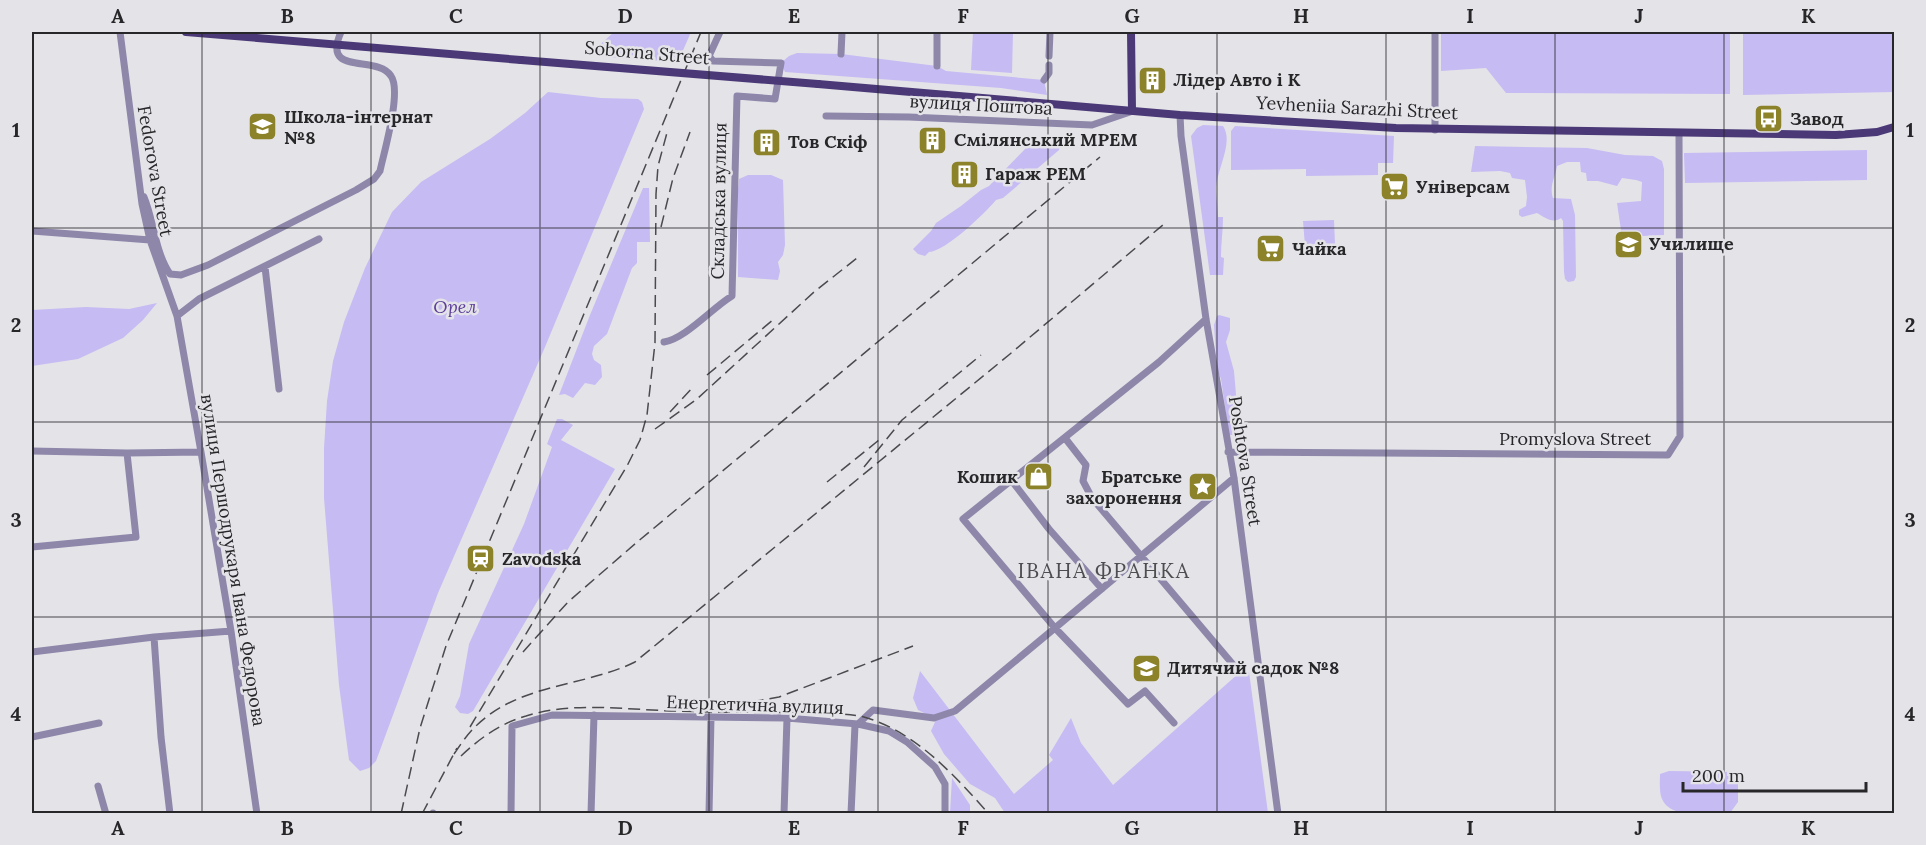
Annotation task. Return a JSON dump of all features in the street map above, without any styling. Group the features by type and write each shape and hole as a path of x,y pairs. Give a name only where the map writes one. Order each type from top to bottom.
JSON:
{"main road":[{"name":"Soborna Street","path":"186,32 258,34 375,48 818,84"},
{"path":"1131,32 1132,111"},
{"name":"Yevheniia Sarazhi Street","path":"818,84 1180,115 1435,130 1836,135 1877,132 1894,127"}],"street":[{"name":"Fedorova Street","path":"120,32 140,186 150,240 176,314"},
{"path":"140,186 150,211 164,266 170,274 181,275 208,265 356,190 374,178 380,171 393,113 395,83 389,72 374,65 346,63 342,59 337,44 341,32"},
{"name":"Складська вулиця","path":"664,342 676,338 732,296 737,96 775,99 781,63 713,61 709,56 720,32"},
{"path":"841,54 842,32"},
{"path":"937,66 938,32"},
{"path":"1050,32 1050,56"},
{"path":"1435,32 1435,130"},
{"path":"1044,80 1049,74 1049,65"},
{"name":"вулиця Поштова","path":"826,116 909,117 1092,125 1132,111"},
{"name":"Poshtova Street","path":"1180,115 1206,319 1234,478 1278,813"},
{"name":"Promyslova Street","path":"1228,452 1668,454 1680,436 1679,133"},
{"path":"32,231 150,240"},
{"path":"176,314 199,299 319,239"},
{"path":"265,267 279,389"},
{"name":"вулиця Першодрукаря Івана Федорова","path":"176,314 231,631 257,813"},
{"path":"1174,723 1145,691 1128,704 1055,628 963,519 1159,362 1206,319"},
{"path":"1065,438 1086,465 1083,481 1092,498 1236,668"},
{"path":"32,451 201,452"},
{"path":"32,547 136,537 127,453"},
{"path":"851,813 857,724 873,710 934,718 955,711 1234,478"},
{"path":"1012,481 1049,529 1102,589"},
{"path":"32,652 154,637 231,631"},
{"path":"154,637 160,737 170,813"},
{"name":"Енергетична вулиця","path":"511,813 512,726 552,715 594,715 787,718 857,724 889,731 907,742 935,767 945,784 945,813"},
{"path":"591,813 594,715"},
{"path":"709,813 711,717"},
{"path":"784,813 787,718"},
{"path":"32,737 99,723"},
{"path":"98,786 106,813"}],"green space":[{"path":"614,32 691,32 678,62 608,57 593,51"},
{"path":"973,32 1013,32 1012,73 971,70"},
{"path":"1441,32 1730,32 1730,94 1506,93 1486,68 1441,71"},
{"path":"1743,32 1894,32 1894,92 1743,95"},
{"path":"797,53 841,54 937,66 946,71 1044,80 1047,95 1001,88 785,72 781,63"},
{"name":"Орел","path":"548,92 601,98 638,99 642,102 644,109 545,347 438,593 376,761 369,768 360,771 349,760 339,685 324,498 327,401 333,361 344,322 365,268 392,212 421,182 490,139 525,113"},
{"path":"1203,125 1223,126 1226,132 1226,148 1216,188 1218,217 1223,217 1221,257 1224,258 1223,275 1210,275 1191,136 1197,128"},
{"path":"1235,126 1394,136 1393,163 1378,163 1378,175 1306,176 1306,169 1231,170 1231,131"},
{"path":"1047,141 1060,145 1059,150 1003,198 996,200 964,231 925,256 913,249 936,223 989,186 1027,147"},
{"path":"1475,146 1587,148 1625,155 1653,156 1662,161 1664,169 1664,235 1622,237 1617,203 1641,201 1642,182 1622,178 1617,186 1598,181 1587,181 1586,173 1581,172 1580,162 1567,162 1557,166 1552,186 1553,198 1571,199 1575,215 1576,277 1574,281 1568,282 1564,272 1563,221 1561,218 1552,220 1537,213 1522,217 1519,215 1519,210 1526,206 1525,180 1512,178 1510,173 1500,171 1471,172"},
{"path":"1867,150 1867,180 1685,183 1684,153"},
{"path":"748,175 771,175 783,180 785,245 783,255 778,262 780,271 778,280 738,277 739,179"},
{"path":"643,188 649,188 650,242 637,242 637,263 632,268 607,334 594,346 592,354 594,360 601,365 602,377 595,385 585,383 573,398 565,394 559,395 590,315"},
{"path":"1334,220 1335,245 1305,246 1303,221"},
{"path":"157,303 143,320 123,338 78,359 32,366 32,310 86,307 129,309"},
{"path":"1219,315 1230,318 1230,330 1226,342 1234,371 1239,430 1236,435 1229,435 1221,379 1217,368 1214,325"},
{"path":"557,419 573,425 561,440 615,469 473,711 468,714 460,713 455,707 460,696 469,644 524,524 552,447 547,444"},
{"path":"920,671 1014,794 1053,760 1049,755 1071,718 1081,743 1113,785 1239,673 1249,672 1268,813 1005,813 995,798 970,784 944,754 931,731 935,722 934,718 918,710 913,698"},
{"path":"1669,771 1738,772 1738,802 1730,813 1703,815 1674,810 1667,806 1660,793 1660,774"},
{"path":"952,778 970,805 970,813 950,813"}],"railway":[{"path":"401,814 420,728 446,646 701,32"},
{"path":"470,727 627,466 640,440 647,415 655,343 658,166 668,129"},
{"path":"661,227 673,178 690,132"},
{"path":"523,652 568,602 636,543 1100,157"},
{"path":"454,754 477,725 494,711 513,701 635,662 1010,354 1164,224"},
{"path":"655,429 697,399 814,292 857,258"},
{"path":"707,375 774,319"},
{"path":"864,467 902,420 981,355"},
{"path":"670,412 693,387"},
{"path":"827,482 879,440"},
{"path":"734,705 779,697 913,646"},
{"path":"461,756 499,727 544,711 600,708 850,715 883,724 917,744 948,770 989,814"},
{"path":"422,814 457,748"}],"place":[{"name":"Лідер Авто і К","path":"1152,80"},
{"name":"Завод","path":"1769,119"},
{"name":"Школа-інтернат №8","path":"263,127"},
{"name":"Смілянський МРЕМ","path":"933,140"},
{"name":"Тов Скіф","path":"767,142"},
{"name":"Гараж РЕМ","path":"964,174"},
{"name":"Універсам","path":"1395,187"},
{"name":"Училище","path":"1628,244"},
{"name":"Чайка","path":"1271,249"},
{"name":"Кошик","path":"1039,477"},
{"name":"Братське захоронення","path":"1203,487"},
{"name":"Zavodska","path":"481,559"},
{"name":"Дитячий садок №8","path":"1146,668"}],"district":[{"name":"ІВАНА ФРАНКА","path":"1104,571"}]}
